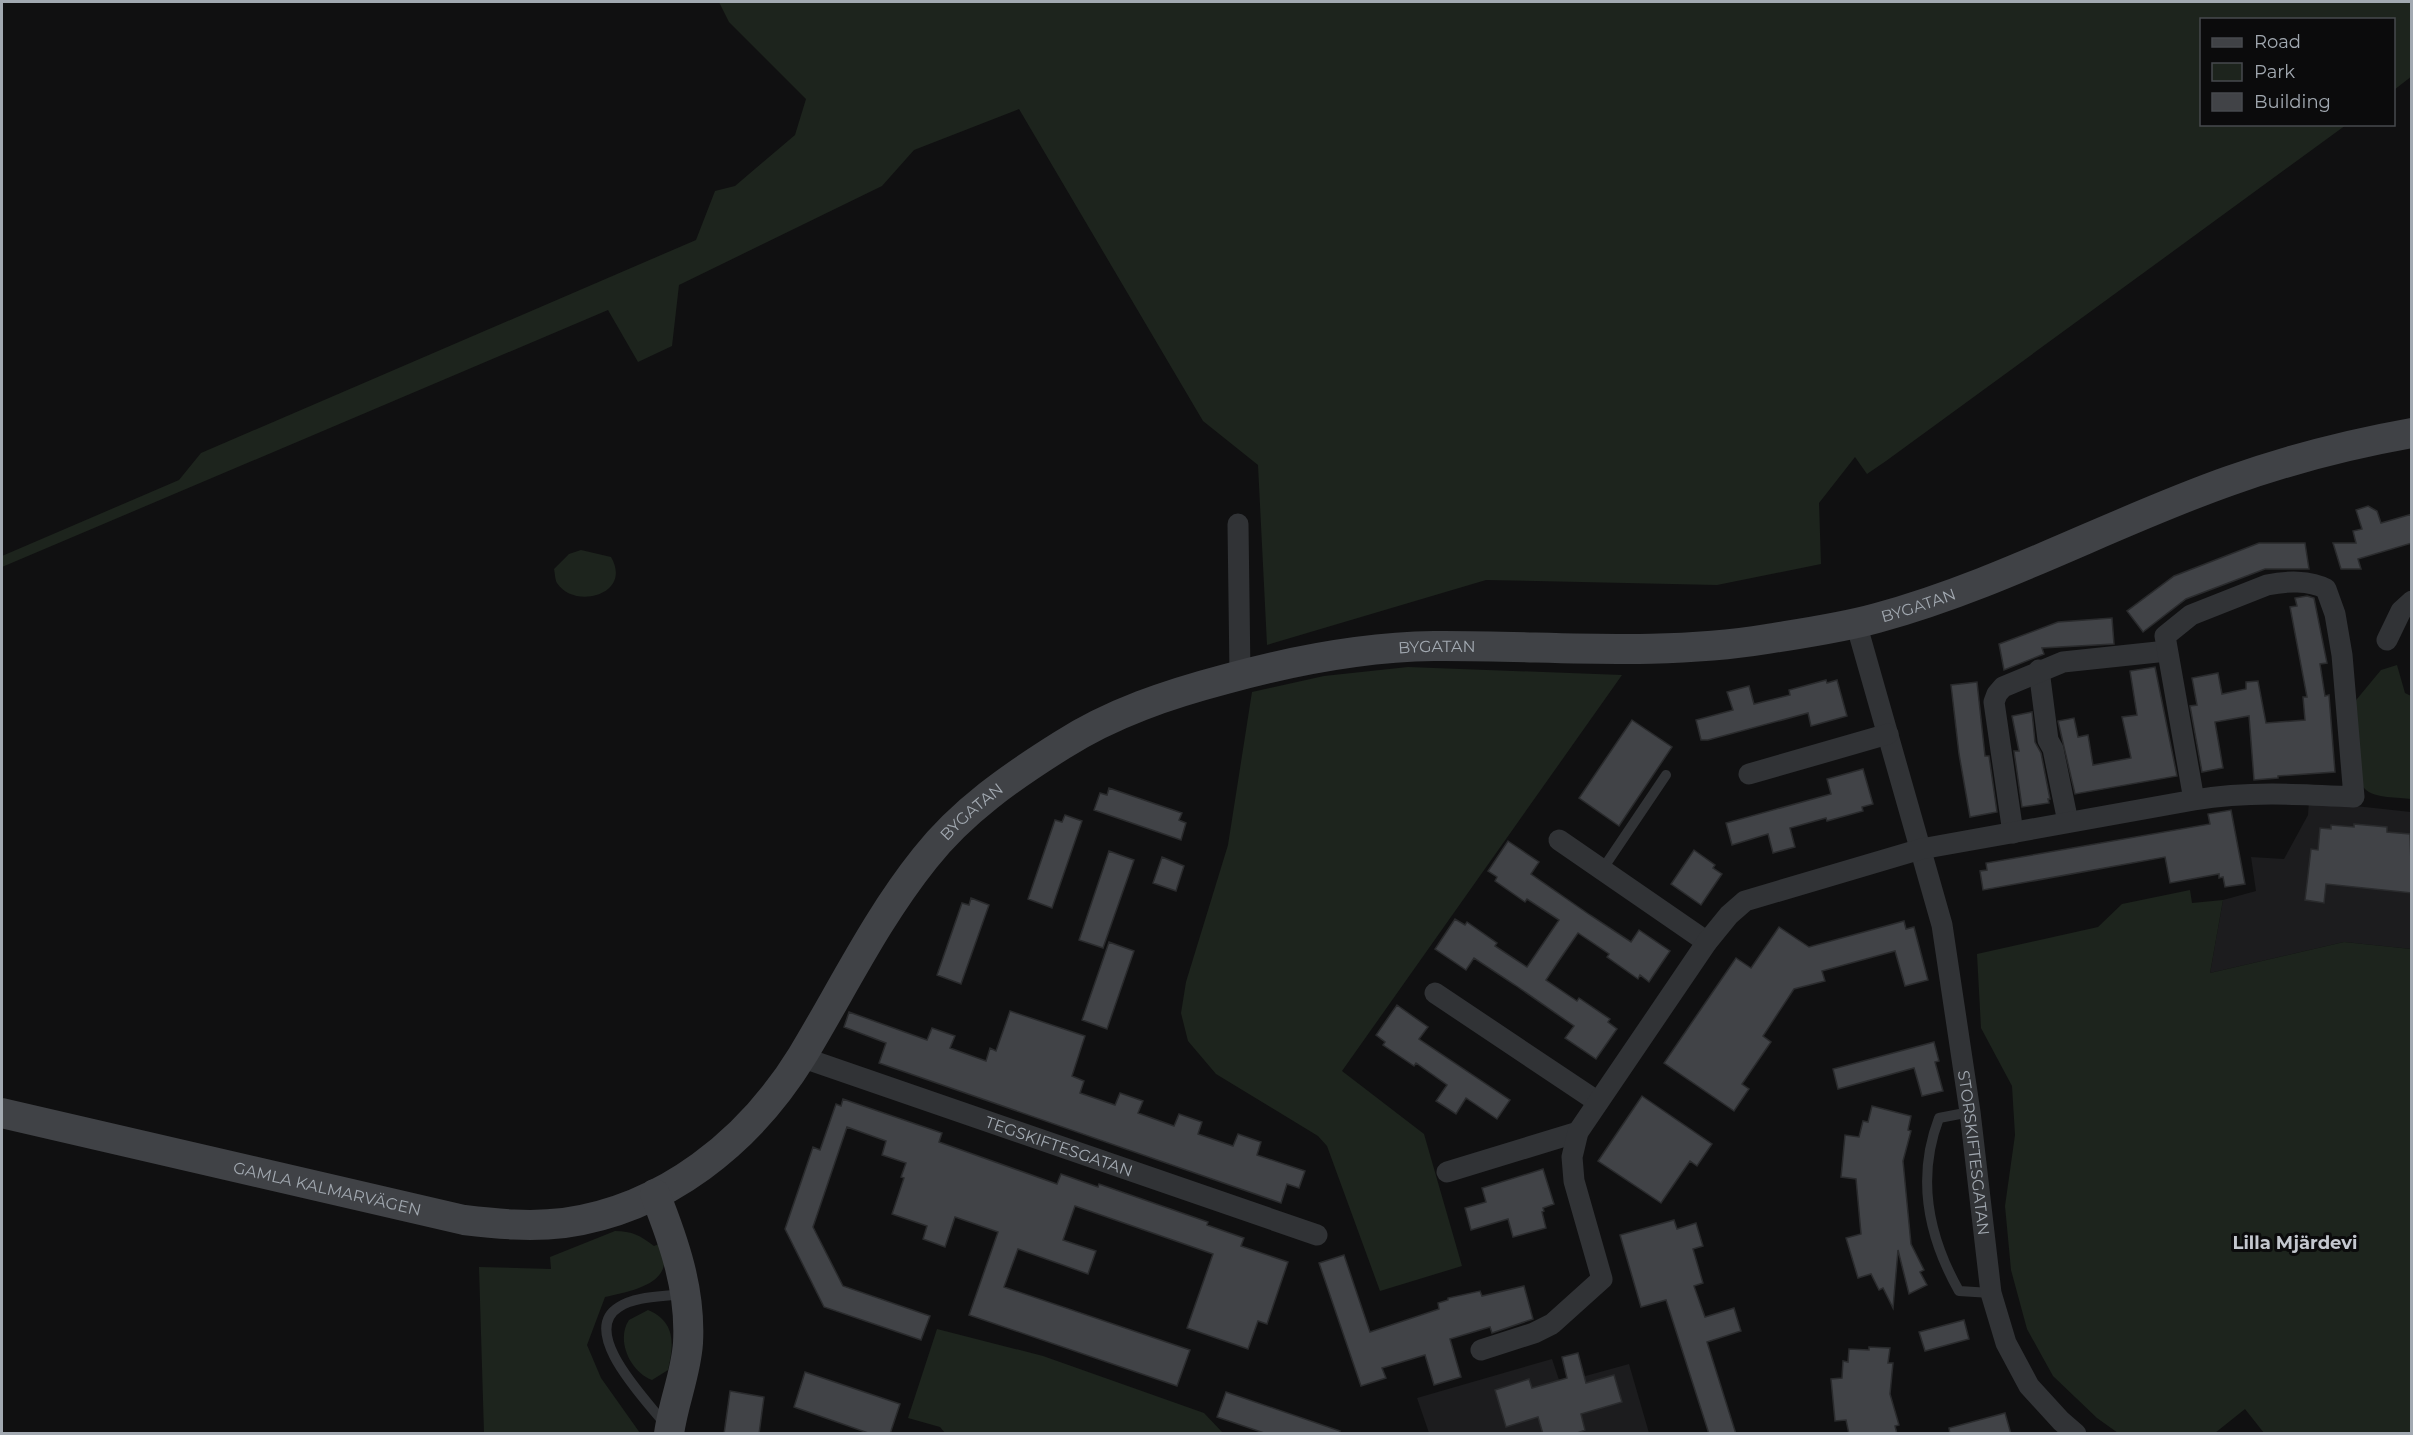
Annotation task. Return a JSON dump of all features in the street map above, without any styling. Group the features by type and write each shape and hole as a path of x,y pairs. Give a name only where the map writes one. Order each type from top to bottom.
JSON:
{"street":[{"name":"BYGATAN","path":"655,1194 685,1178 732,1143 766,1104 801,1057 866,944 925,858 965,814 1013,777 1078,736 1128,711 1182,691 1240,675 1298,660 1343,652 1440,646 1658,650 1747,642 1856,624 1903,610 2020,568 2228,481 2301,458 2412,433"},
{"path":"1238,524 1240,675"},
{"path":"1481,1350 1534,1334 1552,1324 1602,1279 1574,1180 1572,1157 1578,1132 1707,942 1729,915 1745,901 1921,849 2068,822 2194,800 2232,793 2283,792 2354,797 2342,655 2335,614 2326,589 2316,583 2267,585 2191,615 2165,636 2194,800"},
{"path":"2387,640 2401,612 2412,602"},
{"name":"STORSKIFTESGATAN","path":"1856,624 1944,934 1970,1112 1991,1293 2006,1343 2029,1386 2076,1434"},
{"path":"2013,832 1994,702 1996,694 2003,687 2039,670 2063,662 2167,651"},
{"path":"2039,670 2048,740 2053,749 2068,822"},
{"path":"1749,774 1888,734"},
{"path":"1559,840 1707,942"},
{"path":"1435,993 1598,1102"},
{"name":"TEGSKIFTESGATAN","path":"801,1057 1317,1235"},
{"name":"GAMLA KALMARVÄGEN","path":"2,1113 226,1163 415,1210 495,1224 563,1223 598,1216 655,1194"},
{"path":"1448,1172 1578,1132"},
{"path":"655,1194 674,1245 686,1294 688,1344 669,1432"}],"lane":[{"path":"1602,870 1666,775"},
{"path":"1970,1112 1940,1118 1931,1140 1928,1164 1930,1212 1939,1250 1959,1291 1991,1293"},
{"path":"669,1432 612,1356 606,1335 608,1317 618,1307 641,1299 686,1294"}],"shaded area":[{"path":"2309,801 2411,812 2411,949 2344,942 2210,973 2223,900 2256,891 2251,857 2284,859 2308,815"},
{"path":"1552,1359 1560,1383 1629,1364 1649,1433 1429,1433 1417,1398"}],"green space":[{"path":"719,2 2411,2 2412,76 2395,89 2395,18 2200,18 2200,126 2345,126 1867,474 1855,457 1819,503 1821,564 1717,585 1486,580 1267,645 1258,465 1203,421 1019,109 914,150 882,186 679,285 672,346 638,362 608,310 2,567 2,556 179,480 201,453 696,240 715,191 735,186 795,135 806,99 729,22"},
{"path":"581,550 611,557 616,570 614,581 608,589 599,594 587,597 576,596 565,591 556,582 554,569 569,554"},
{"path":"2397,665 2405,693 2411,696 2411,799 2381,796 2365,789 2358,774 2355,750 2352,705 2381,670"},
{"path":"1408,667 1622,675 1342,1071 1424,1134 1462,1266 1380,1291 1327,1146 1318,1136 1216,1074 1188,1041 1181,1013 1186,982 1228,845 1252,692 1324,676"},
{"path":"2190,890 2192,903 2223,900 2210,973 2344,942 2411,949 2411,1433 2264,1433 2245,1409 2215,1433 2118,1433 2097,1418 2053,1376 2027,1329 2011,1270 2005,1206 2015,1135 2012,1086 1981,1028 1977,954 2098,927 2122,904"},
{"path":"615,1231 636,1235 654,1246 659,1244 664,1257 659,1276 650,1283 628,1292 605,1297 587,1345 601,1378 640,1433 484,1433 479,1267 551,1269 550,1257"},
{"path":"648,1310 664,1321 672,1343 668,1370 652,1380 637,1370 624,1345 625,1328 629,1320"},
{"path":"937,1329 1043,1356 1204,1413 1223,1433 945,1433 940,1427 908,1418"}],"building":[{"path":"2368,506 2377,511 2381,523 2412,514 2412,543 2358,559 2361,569 2341,569 2333,543 2356,543 2353,531 2362,529 2356,510"},
{"path":"2259,543 2305,543 2309,569 2265,569 2186,599 2143,632 2127,611 2174,576"},
{"path":"2307,596 2314,598 2327,663 2320,664 2325,696 2329,695 2335,772 2254,780 2249,716 2215,722 2223,768 2202,772 2190,706 2197,705 2192,678 2218,673 2222,694 2246,689 2246,682 2258,681 2266,723 2305,720 2303,697 2307,697 2290,607 2297,606 2295,598"},
{"path":"2112,618 2114,644 2042,648 2044,654 2004,670 1999,644 2058,622"},
{"path":"2155,667 2177,776 2075,794 2058,721 2074,718 2078,737 2088,735 2093,765 2131,758 2122,717 2137,715 2130,671"},
{"path":"1826,680 1827,683 1837,680 1847,716 1811,726 1808,713 1701,740 1696,720 1733,710 1727,692 1749,686 1754,704 1790,695 1789,690"},
{"path":"1977,682 1985,756 1989,756 1997,812 1970,817 1959,754 1951,685"},
{"path":"2032,712 2035,742 2041,753 2050,799 2048,799 2049,803 2022,807 2014,751 2019,751 2012,716"},
{"path":"1632,720 1672,747 1619,826 1579,798"},
{"path":"1863,769 1873,804 1862,807 1863,811 1790,828 1795,847 1773,853 1768,834 1732,845 1726,823 1831,794 1827,779"},
{"path":"1109,788 1182,813 1179,820 1186,823 1181,840 1094,810 1100,793 1107,795"},
{"path":"2231,810 2245,884 2225,887 2223,877 2219,878 2219,874 2170,883 2165,857 1983,890 1980,871 1987,870 1986,863 2210,824 2208,814"},
{"path":"1065,815 1082,821 1052,908 1028,899 1055,820 1062,822"},
{"path":"2354,824 2387,827 2387,832 2410,834 2412,893 2326,884 2324,903 2305,900 2311,849 2318,850 2320,828 2331,829 2331,825 2354,827"},
{"path":"1508,841 1539,862 1531,874 1590,915 1631,942 1639,930 1670,951 1649,982 1640,975 1638,979 1607,957 1609,954 1578,933 1558,962 1546,980 1577,1001 1579,998 1610,1019 1608,1022 1617,1029 1596,1059 1565,1038 1574,1026 1515,985 1474,958 1466,970 1435,949 1455,919 1465,925 1467,922 1497,943 1495,946 1527,967 1559,920 1527,899 1525,902 1495,881 1497,877 1488,871"},
{"path":"1694,850 1715,865 1713,868 1722,874 1701,905 1671,884"},
{"path":"1109,851 1134,860 1103,948 1079,940"},
{"path":"1162,857 1184,866 1176,891 1153,883"},
{"path":"971,898 989,905 961,984 937,975 962,903 969,905"},
{"path":"1904,921 1906,929 1914,927 1928,980 1905,986 1895,951 1822,971 1825,981 1794,989 1763,1036 1771,1042 1742,1084 1749,1089 1734,1111 1664,1063 1736,958 1751,968 1779,927 1809,947"},
{"path":"1109,942 1134,951 1107,1029 1082,1020"},
{"path":"1397,1005 1428,1027 1419,1039 1510,1100 1497,1119 1466,1098 1456,1114 1436,1101 1447,1085 1416,1063 1414,1066 1383,1045 1385,1042 1376,1035"},
{"path":"1010,1011 1085,1036 1072,1076 1084,1081 1080,1093 1115,1105 1120,1093 1143,1101 1138,1113 1174,1126 1179,1114 1202,1122 1198,1134 1233,1146 1238,1134 1261,1142 1257,1155 1305,1171 1299,1188 1287,1184 1281,1203 879,1063 886,1043 844,1027 849,1012 927,1040 932,1028 955,1036 950,1048 986,1061 990,1048 996,1051"},
{"path":"1934,1042 1939,1061 1935,1062 1943,1091 1922,1096 1914,1068 1838,1089 1833,1069"},
{"path":"1642,1096 1712,1144 1697,1166 1690,1161 1661,1203 1598,1161"},
{"path":"843,1099 942,1133 939,1142 1057,1184 1061,1174 1098,1187 1099,1184 1208,1222 1207,1225 1244,1238 1241,1246 1288,1262 1267,1324 1258,1321 1248,1349 1187,1328 1213,1254 1075,1206 1063,1240 1096,1251 1088,1274 1018,1249 1004,1287 1190,1350 1177,1386 969,1315 998,1232 955,1217 945,1247 923,1239 927,1226 892,1214 904,1178 901,1177 906,1163 882,1155 886,1141 847,1127 813,1227 843,1286 930,1316 921,1340 824,1307 785,1229 813,1147 820,1150 836,1104 841,1106"},
{"path":"1872,1106 1911,1116 1908,1130 1911,1131 1903,1161 1911,1244 1924,1270 1920,1272 1927,1285 1909,1294 1898,1250 1893,1308 1883,1288 1879,1290 1871,1274 1858,1278 1846,1238 1861,1234 1856,1179 1841,1177 1845,1135 1859,1137 1863,1121 1868,1122"},
{"path":"1543,1169 1554,1204 1543,1208 1546,1228 1513,1237 1508,1219 1471,1230 1465,1208 1486,1202 1482,1188"},
{"path":"1674,1220 1677,1229 1696,1223 1703,1246 1693,1249 1703,1283 1694,1286 1705,1317 1734,1308 1741,1331 1707,1342 1736,1434 1709,1434 1666,1300 1641,1307 1620,1235"},
{"path":"1344,1255 1370,1332 1439,1309 1438,1303 1448,1298 1480,1291 1482,1296 1524,1286 1533,1319 1492,1333 1490,1327 1450,1339 1461,1377 1434,1385 1425,1355 1382,1368 1386,1378 1361,1386 1319,1263"},
{"path":"1964,1320 1969,1339 1925,1351 1919,1332"},
{"path":"1869,1347 1890,1348 1888,1363 1893,1363 1890,1394 1899,1425 1895,1426 1897,1434 1849,1434 1846,1420 1835,1421 1831,1379 1842,1378 1843,1361 1848,1362 1849,1349 1869,1350"},
{"path":"1578,1353 1586,1383 1614,1375 1622,1402 1581,1414 1585,1430 1575,1434 1543,1434 1538,1417 1506,1427 1495,1390 1529,1379 1532,1388 1567,1378 1562,1357"},
{"path":"805,1372 900,1404 890,1434 871,1434 794,1407"},
{"path":"730,1391 764,1397 759,1434 724,1434"},
{"path":"1226,1392 1340,1431 1339,1434 1267,1434 1217,1417"},
{"path":"2005,1413 2011,1434 1950,1434 1949,1428"}],"district":[{"name":"Lilla Mjärdevi","path":"2295,1243"}]}
